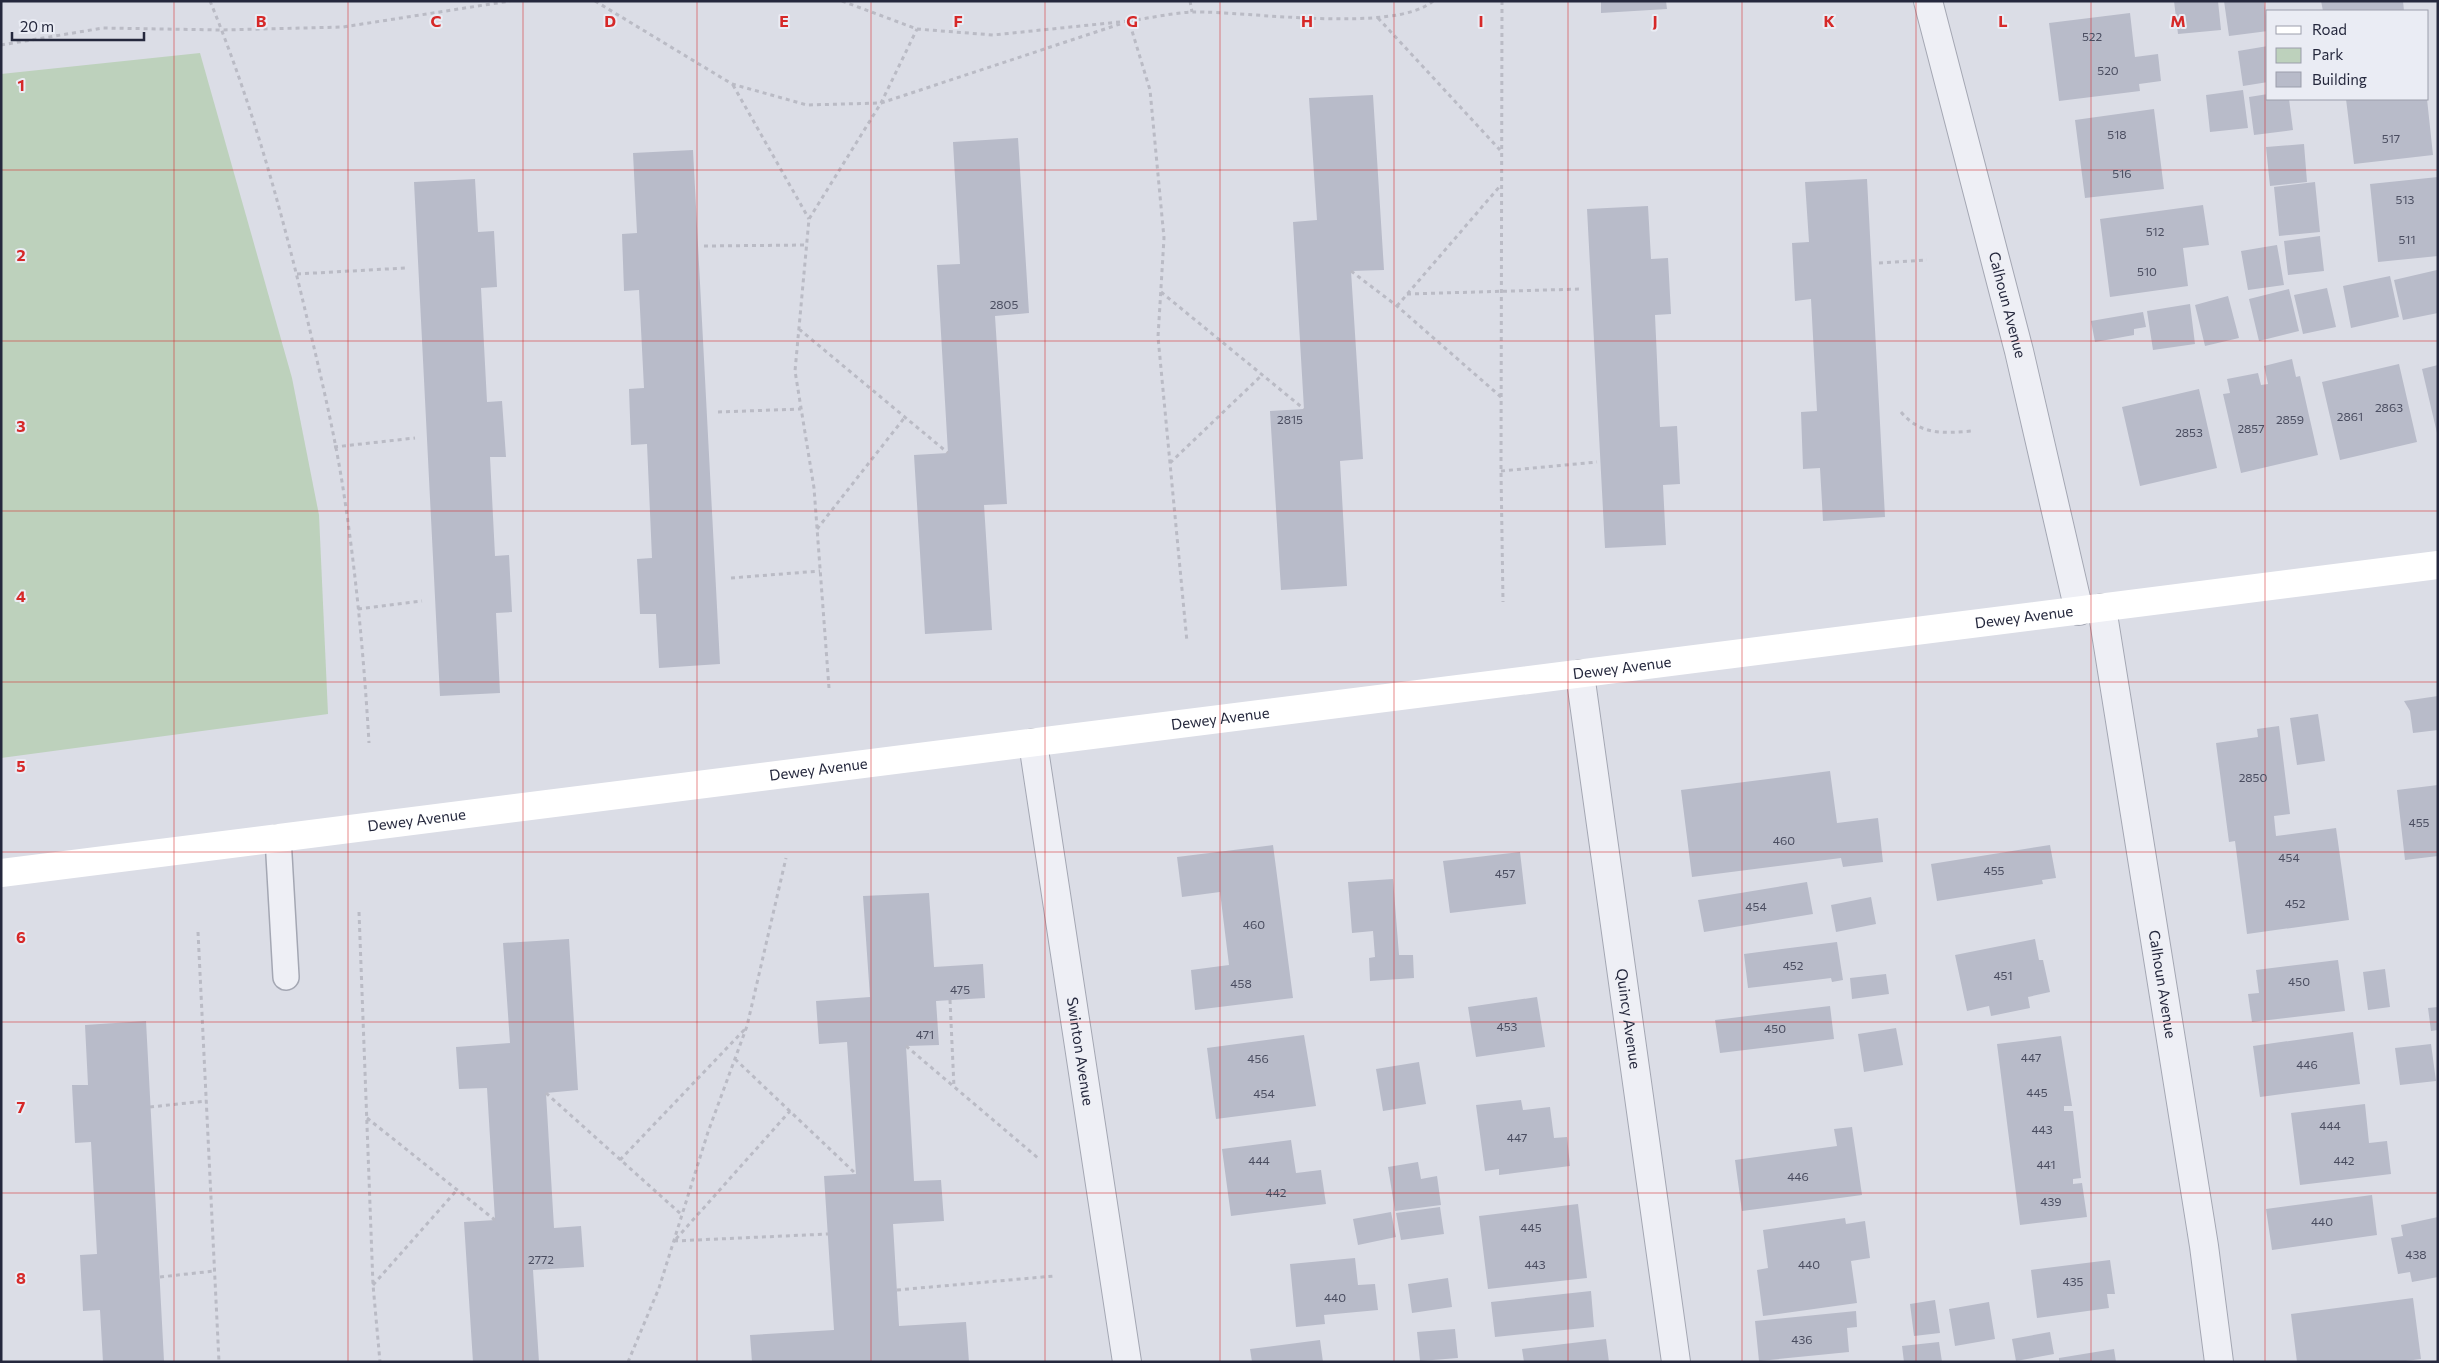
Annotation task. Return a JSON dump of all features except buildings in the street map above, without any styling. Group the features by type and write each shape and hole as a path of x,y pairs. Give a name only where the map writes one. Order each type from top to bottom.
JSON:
{"street":[{"name":"Calhoun Avenue","path":"1928,1 2016,341 2090,609 2202,1236 2219,1362"},
{"name":"Dewey Avenue","path":"1,873 2438,565"},
{"name":"Quincy Avenue","path":"1580,674 1676,1362"},
{"name":"Swinton Avenue","path":"1033,743 1127,1362"}],"lane":[{"path":"278,838 286,977"}],"path":[{"path":"210,1 222,30 274,182 297,274 343,486 364,657 369,743"},
{"path":"1,45 103,28 222,30 343,28 510,1"},
{"path":"595,1 732,84 807,105 881,104 1129,21"},
{"path":"842,1 917,29 993,35 1080,28 1192,12 1290,18 1378,18 1425,8 1433,1"},
{"path":"1190,1 1192,12"},
{"path":"1502,1 1501,471 1503,602"},
{"path":"1378,18 1501,151"},
{"path":"1129,21 1150,90 1164,238 1158,337 1187,642"},
{"path":"829,688 814,488 795,371 809,219 881,104 917,29"},
{"path":"732,84 809,219"},
{"path":"1397,306 1501,185"},
{"path":"704,246 807,245"},
{"path":"1879,263 1927,260"},
{"path":"297,274 405,268"},
{"path":"1351,271 1397,306 1501,397"},
{"path":"1407,294 1581,289"},
{"path":"1161,291 1304,409"},
{"path":"799,329 948,454"},
{"path":"1170,463 1262,375"},
{"path":"718,412 801,409"},
{"path":"1902,412 1910,423 1937,433 1972,431"},
{"path":"817,529 905,417"},
{"path":"334,447 415,438"},
{"path":"1501,471 1598,462"},
{"path":"731,578 820,571"},
{"path":"358,609 422,601"},
{"path":"628,1362 659,1288 708,1132 747,1026 786,858"},
{"path":"359,912 373,1285 380,1362"},
{"path":"198,932 219,1362"},
{"path":"950,1000 954,1087"},
{"path":"620,1160 747,1026"},
{"path":"906,1046 1038,1158"},
{"path":"735,1059 856,1174"},
{"path":"546,1092 682,1215"},
{"path":"150,1107 206,1101"},
{"path":"674,1241 790,1111"},
{"path":"366,1118 495,1220"},
{"path":"373,1285 457,1190"},
{"path":"674,1241 828,1234"},
{"path":"160,1277 214,1272"},
{"path":"897,1290 1054,1276"}],"green space":[{"path":"200,53 292,378 319,515 328,714 1,758 1,74"}]}
